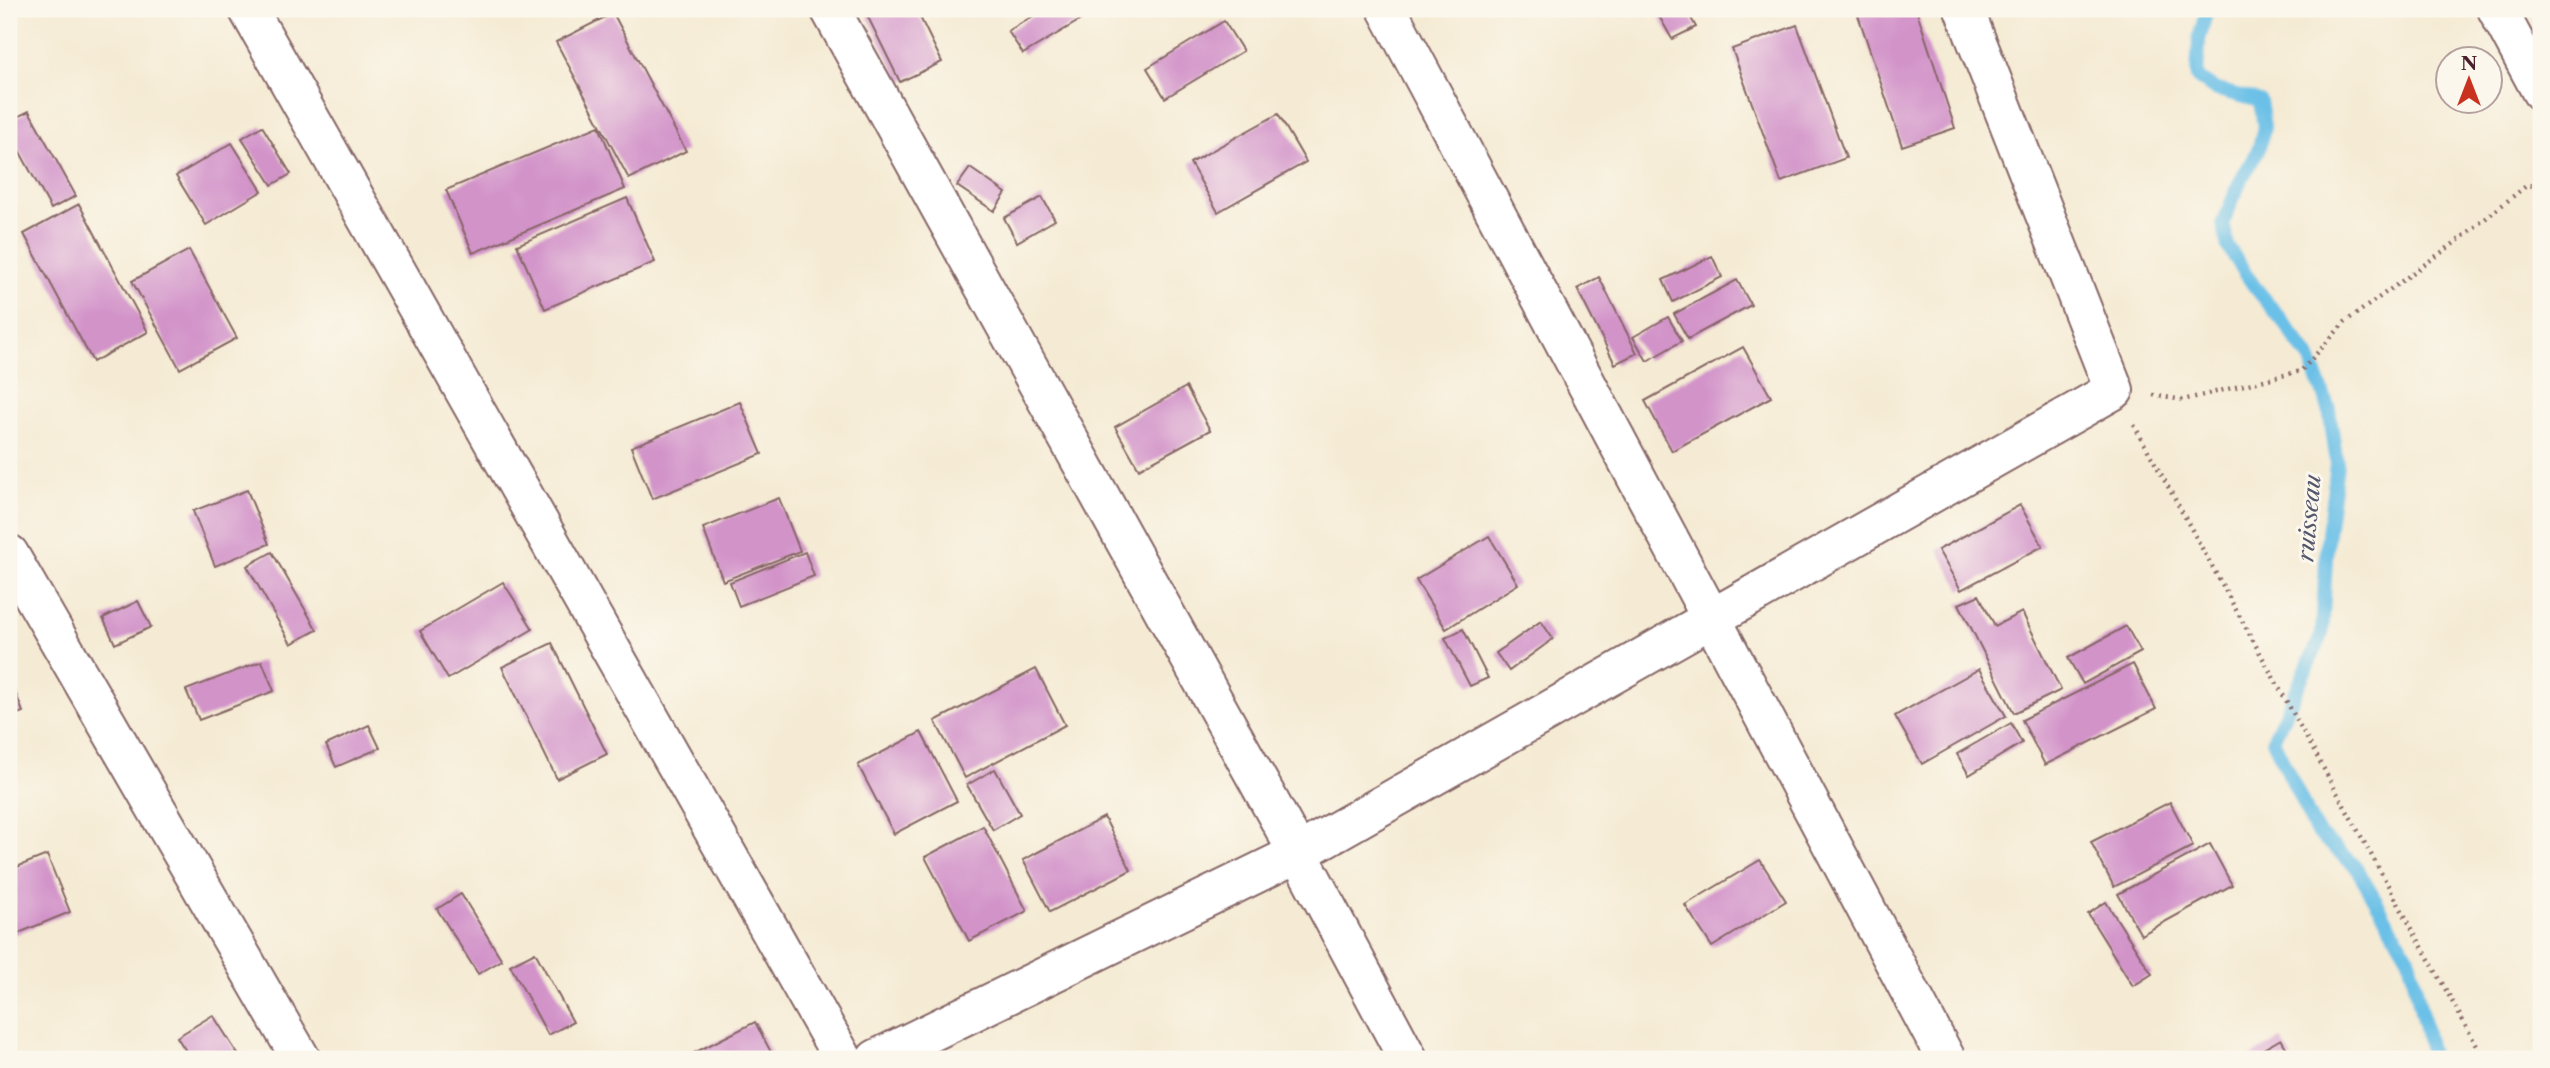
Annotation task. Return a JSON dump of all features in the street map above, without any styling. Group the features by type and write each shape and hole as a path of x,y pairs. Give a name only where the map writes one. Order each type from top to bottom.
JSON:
{"street":[{"path":"248,9 843,1059"},
{"path":"830,9 1298,853 1408,1059"},
{"path":"1387,9 1946,1059"},
{"path":"876,1059 1298,853 2115,390 1964,9"},
{"path":"2497,9 2541,91"},
{"path":"9,554 301,1059"}],"path":[{"path":"2115,390 2183,400 2301,371 2345,322 2460,239 2526,186 2541,184"},
{"path":"2115,390 2484,1059"}],"building":[{"path":"536,9 563,9 540,18"},
{"path":"864,9 916,9 942,62 900,82"},
{"path":"1045,9 1099,9 1023,54 1008,31"},
{"path":"1655,9 1686,9 1696,27 1672,39"},
{"path":"1856,9 1916,9 1955,128 1902,146"},
{"path":"613,13 686,151 629,179 556,42"},
{"path":"1224,21 1243,51 1165,98 1147,68"},
{"path":"1797,25 1846,158 1781,182 1732,49"},
{"path":"29,111 76,196 51,209 9,132 9,121"},
{"path":"1278,114 1306,162 1218,212 1190,163"},
{"path":"262,126 291,174 272,185 242,138"},
{"path":"599,126 625,189 473,253 446,190"},
{"path":"232,143 262,191 206,225 176,176"},
{"path":"970,168 1006,193 994,211 957,186"},
{"path":"1042,197 1055,220 1017,242 1004,218"},
{"path":"627,198 655,262 545,309 517,245"},
{"path":"79,204 148,332 93,362 24,234"},
{"path":"189,250 237,338 180,369 132,281"},
{"path":"1712,256 1722,277 1673,302 1663,280"},
{"path":"1599,277 1637,353 1615,364 1577,289"},
{"path":"1737,280 1751,305 1688,339 1674,314"},
{"path":"1668,317 1682,341 1647,361 1633,337"},
{"path":"1743,347 1771,397 1672,451 1645,401"},
{"path":"1186,387 1210,430 1139,469 1115,427"},
{"path":"740,402 762,454 652,499 631,447"},
{"path":"247,490 269,544 215,566 193,511"},
{"path":"779,498 800,551 723,581 703,528"},
{"path":"2020,505 2043,546 1961,590 1938,550"},
{"path":"1489,536 1518,584 1446,629 1416,580"},
{"path":"272,552 317,630 291,644 247,566"},
{"path":"805,552 814,576 739,606 730,582"},
{"path":"503,582 533,629 448,679 420,631"},
{"path":"1979,595 1995,626 2022,612 2061,690 2014,713 1959,604"},
{"path":"138,601 151,627 115,644 103,618"},
{"path":"1541,621 1553,639 1509,671 1496,653"},
{"path":"2126,626 2141,652 2083,684 2068,658"},
{"path":"1463,629 1488,678 1470,686 1445,638"},
{"path":"552,643 607,754 557,779 502,667"},
{"path":"262,661 274,691 199,720 186,690"},
{"path":"2133,664 2156,709 2045,765 2022,720"},
{"path":"1036,669 1065,725 965,778 935,721"},
{"path":"1979,669 2006,716 1922,764 1895,716"},
{"path":"9,676 23,712 9,717"},
{"path":"2011,723 2022,743 1969,775 1957,754"},
{"path":"369,725 380,748 336,767 326,745"},
{"path":"921,732 957,801 894,834 858,765"},
{"path":"995,769 1020,814 993,830 967,785"},
{"path":"2170,802 2193,846 2114,887 2091,842"},
{"path":"1104,817 1131,870 1050,912 1023,860"},
{"path":"983,826 1027,911 969,941 925,857"},
{"path":"2210,844 2232,885 2141,935 2118,894"},
{"path":"47,855 70,912 9,937 9,870"},
{"path":"1760,860 1786,901 1712,947 1685,905"},
{"path":"461,894 502,960 478,974 437,909"},
{"path":"2106,902 2152,974 2133,986 2088,914"},
{"path":"535,952 573,1022 548,1035 510,965"},
{"path":"213,1015 241,1059 191,1059 177,1037"},
{"path":"755,1022 772,1054 762,1059 682,1059"},
{"path":"2281,1039 2293,1059 2246,1059"}],"waterway":[{"name":"ruisseau","path":"2207,9 2199,40 2197,77 2214,89 2260,101 2264,127 2259,148 2239,184 2223,223 2228,247 2311,361 2329,409 2337,464 2327,541 2322,635 2273,740 2316,831 2356,867 2409,958 2432,1059"}]}
